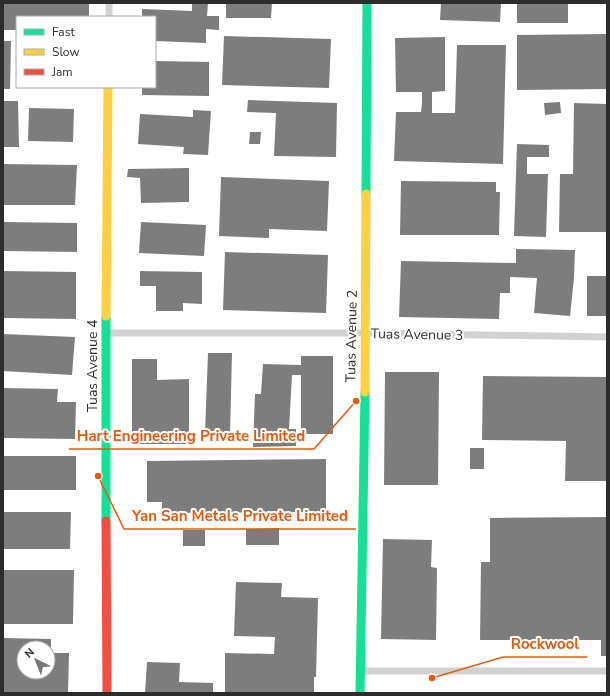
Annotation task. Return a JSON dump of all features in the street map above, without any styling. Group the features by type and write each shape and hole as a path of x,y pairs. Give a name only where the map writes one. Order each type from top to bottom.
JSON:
{"street":[{"path":"109,3 109,16"},
{"name":"Tuas Avenue 2","path":"360,693 366,334 367,3"},
{"name":"Tuas Avenue 4","path":"107,693 106,333 108,88"},
{"name":"Tuas Avenue 3","path":"106,333 607,337"},
{"path":"360,671 607,671"}],"building":[{"path":"3,3 89,3 89,16 16,16 16,30 3,30"},
{"path":"192,3 208,3 207,16 219,16 219,30 206,29 206,43 156,41 156,16 142,16 142,9 192,11"},
{"path":"226,3 272,3 271,18 226,18"},
{"path":"441,3 501,3 500,22 440,20"},
{"path":"517,3 568,3 568,23 517,23"},
{"path":"607,34 607,89 517,90 517,35"},
{"path":"224,36 331,39 329,88 222,85"},
{"path":"445,37 445,91 432,92 432,113 455,113 457,45 506,45 503,164 394,161 396,112 421,112 422,103 422,92 396,92 395,38"},
{"path":"3,41 11,41 10,89 3,89"},
{"path":"156,61 209,62 209,96 142,95 142,88 156,88"},
{"path":"248,100 337,103 336,157 274,156 276,113 247,112"},
{"path":"3,101 18,101 19,147 3,147"},
{"path":"560,102 561,113 545,115 544,103"},
{"path":"574,103 607,104 607,232 559,232 560,174 573,174"},
{"path":"29,108 74,109 73,142 28,141"},
{"path":"193,110 211,111 208,155 183,154 184,147 138,144 140,114 193,117"},
{"path":"250,132 261,132 260,144 249,144"},
{"path":"517,144 549,145 549,157 527,157 527,174 548,174 546,237 514,236"},
{"path":"3,164 77,165 75,205 3,205"},
{"path":"189,168 189,202 141,203 140,178 127,177 128,169"},
{"path":"221,177 329,181 327,231 269,229 269,238 219,236"},
{"path":"401,181 496,182 496,192 500,192 499,235 400,235"},
{"path":"3,222 77,223 77,252 3,251"},
{"path":"141,222 206,225 204,256 139,253"},
{"path":"516,249 575,250 570,316 534,313 537,278 510,277 510,293 500,293 499,319 399,317 401,261 516,263"},
{"path":"225,252 328,255 326,313 223,310"},
{"path":"3,271 76,272 76,319 3,318"},
{"path":"140,271 202,272 202,304 183,303 183,311 156,311 156,286 140,286"},
{"path":"587,276 607,276 607,316 587,316"},
{"path":"3,334 75,337 72,375 3,371"},
{"path":"208,353 232,353 230,434 205,433"},
{"path":"301,356 333,356 333,434 301,434 301,375 292,375 289,429 296,429 296,446 253,447 255,394 261,394 263,364 301,365"},
{"path":"132,359 157,359 157,380 189,379 189,444 132,444"},
{"path":"385,372 439,372 438,485 384,485"},
{"path":"483,376 607,377 607,481 565,481 566,441 482,440"},
{"path":"3,388 58,389 57,402 76,402 75,439 3,438"},
{"path":"470,448 484,448 484,469 470,469"},
{"path":"3,456 76,456 76,490 3,490"},
{"path":"326,459 326,512 162,513 162,502 147,502 147,461"},
{"path":"3,512 71,512 70,549 3,549"},
{"path":"607,517 607,656 601,656 601,640 480,640 481,562 490,562 490,518"},
{"path":"279,528 279,545 246,545 246,529"},
{"path":"183,530 205,530 205,546 183,546"},
{"path":"383,539 432,540 431,567 437,568 436,640 381,639"},
{"path":"3,570 74,570 73,624 3,624"},
{"path":"236,582 282,583 281,597 318,598 316,677 314,677 314,693 225,693 225,653 274,654 275,637 234,636"},
{"path":"3,638 51,639 16,640 16,680 56,680 56,653 69,653 68,693 3,693"},
{"path":"147,662 180,663 179,682 213,683 213,693 145,693"}],"traffic: fast":[{"path":"366,194 367,3"},
{"path":"106,316 106,521"},
{"path":"360,693 365,392"}],"traffic: slow":[{"path":"106,316 108,88"},
{"path":"365,392 366,194"}],"traffic: jam":[{"path":"106,521 107,693"}],"place":[{"name":"Hart Engineering Private Limited","path":"356,401"},
{"name":"Yan San Metals Private Limited","path":"98,476"},
{"name":"Rockwool","path":"432,678"}]}
